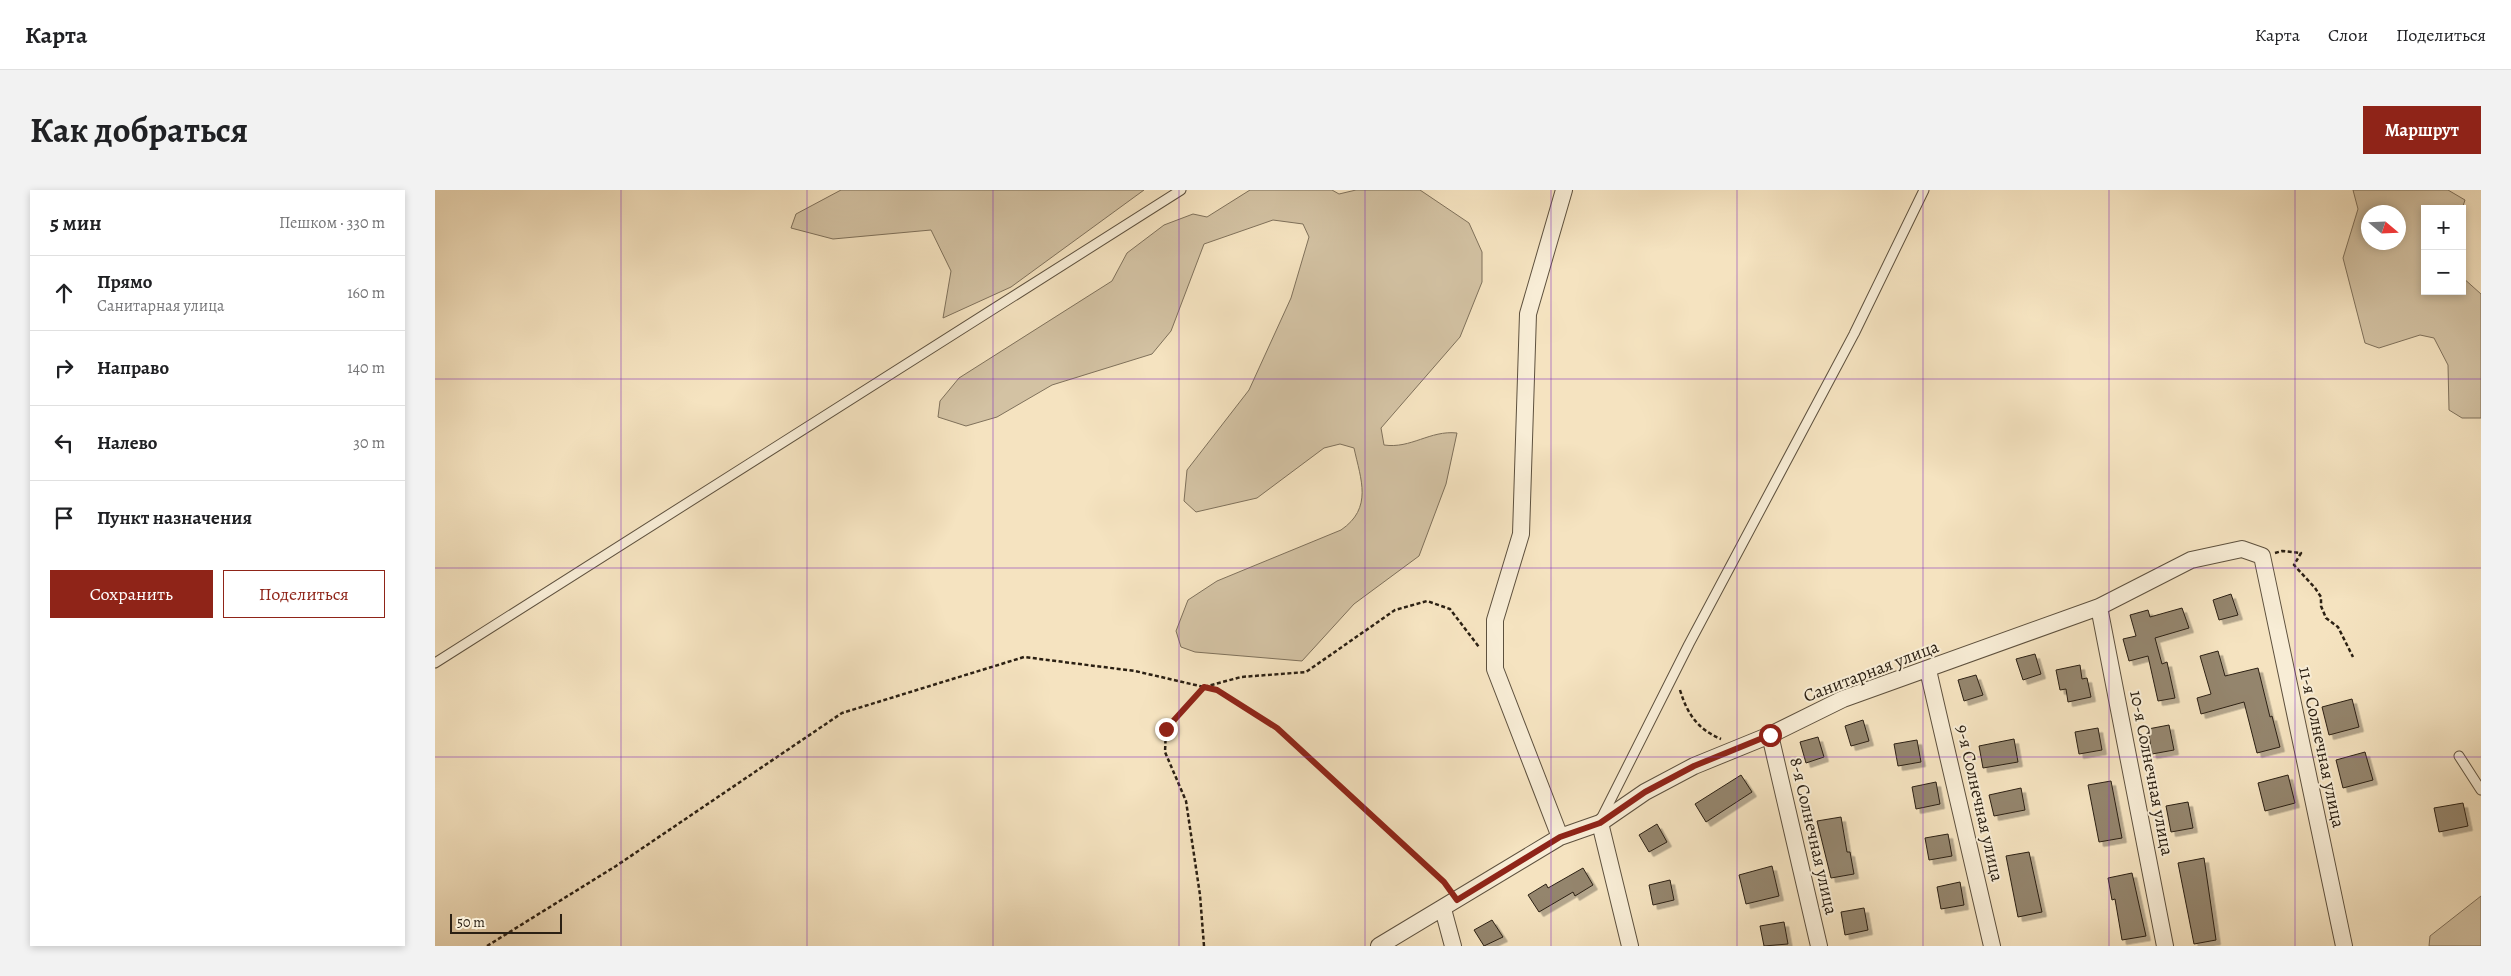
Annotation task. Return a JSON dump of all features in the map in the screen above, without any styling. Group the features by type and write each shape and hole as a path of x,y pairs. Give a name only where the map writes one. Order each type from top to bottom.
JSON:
{"street":[{"path":"1560,837 1495,669 1495,620 1521,534 1528,314 1564,190"},
{"name":"Санитарная улица","path":"1379,946 1560,837 1600,823 1645,792 1678,774 1770,735 1843,699 1929,670 2099,607 2191,560 2242,549 2262,556"},
{"name":"11-я Солнечная улица","path":"2262,556 2344,946"},
{"name":"10-я Солнечная улица","path":"2099,607 2165,946"},
{"name":"9-я Солнечная улица","path":"1929,670 1992,946"},
{"name":"8-я Солнечная улица","path":"1770,735 1819,946"},
{"path":"1600,823 1630,946"},
{"path":"1443,908 1453,946"}],"lane":[{"path":"435,663 1181,190"},
{"path":"1600,823 1689,644 1854,334 1924,190"},
{"path":"2459,756 2481,790"}],"path":[{"path":"2262,556 2282,551 2301,553 2294,565 2315,588 2321,598 2321,606 2326,618 2338,627 2353,657"},
{"path":"1204,946 1200,895 1186,801 1165,752 1166,729 1204,687 1241,677 1307,672 1395,610 1427,601 1450,609 1495,669"},
{"path":"487,946 616,866 842,713 1024,657 1135,670 1217,690 1277,728 1444,882 1457,900"},
{"path":"1679,689 1689,715 1697,724 1705,732 1726,740"}],"shaded area":[{"path":"841,190 1144,190 1011,287 943,318 951,271 931,230 833,239 791,228 796,214"},
{"path":"1250,190 1332,190 1339,194 1356,190 1420,190 1469,223 1482,252 1482,282 1460,337 1381,428 1384,445 1394,446 1438,434 1457,433 1446,484 1419,556 1354,604 1302,661 1195,652 1181,647 1176,631 1188,600 1217,581 1341,530 1358,512 1361,503 1361,482 1354,448 1340,444 1324,448 1257,498 1196,512 1184,501 1187,470 1249,390 1291,298 1309,237 1303,224 1273,220 1204,244 1171,331 1152,354 1052,385 997,417 966,426 938,417 940,401 959,378 1112,281 1127,253 1164,225 1193,214 1207,217"},
{"path":"2353,190 2448,190 2465,200 2463,205 2421,205 2421,295 2466,295 2466,281 2481,294 2481,418 2462,418 2449,410 2448,365 2434,338 2420,335 2379,348 2365,343 2343,258 2358,209"},
{"path":"2481,896 2481,946 2429,946 2430,936"}],"building":[{"path":"2231,594 2238,615 2219,620 2213,600"},
{"path":"2182,608 2189,628 2155,638 2162,664 2167,662 2175,698 2158,701 2148,656 2129,661 2123,639 2136,636 2130,615 2148,610 2150,617"},
{"path":"2218,651 2225,676 2258,668 2270,717 2272,716 2280,747 2257,753 2244,702 2201,714 2197,698 2211,694 2200,656"},
{"path":"2035,654 2041,674 2023,680 2016,659"},
{"path":"2080,665 2082,679 2087,678 2091,697 2068,702 2066,689 2060,690 2056,670"},
{"path":"1976,675 1983,695 1964,701 1958,680"},
{"path":"2352,699 2359,727 2329,735 2322,707"},
{"path":"1863,720 1869,741 1851,746 1845,726"},
{"path":"2169,725 2174,750 2152,754 2148,729"},
{"path":"2098,728 2102,750 2079,754 2075,732"},
{"path":"1818,737 1824,757 1806,763 1800,742"},
{"path":"2014,739 2018,762 1983,768 1979,746"},
{"path":"1917,740 1921,762 1898,766 1894,744"},
{"path":"2365,752 2373,780 2343,788 2336,760"},
{"path":"1741,775 1752,792 1706,822 1695,804"},
{"path":"2288,775 2295,803 2265,811 2258,783"},
{"path":"2111,781 2122,838 2099,842 2088,785"},
{"path":"1936,782 1940,804 1916,809 1912,787"},
{"path":"2021,788 2025,810 1994,816 1989,795"},
{"path":"2188,802 2193,828 2171,832 2166,806"},
{"path":"2463,803 2468,826 2439,832 2434,808"},
{"path":"1841,817 1847,852 1850,852 1854,874 1831,878 1817,821"},
{"path":"1657,824 1667,842 1649,852 1639,835"},
{"path":"1948,834 1952,856 1929,860 1925,838"},
{"path":"2029,852 2042,912 2018,917 2006,856"},
{"path":"2204,858 2216,940 2194,944 2178,863"},
{"path":"1772,866 1779,896 1746,904 1739,875"},
{"path":"1583,868 1593,885 1575,896 1573,892 1539,912 1528,895 1546,884 1548,888"},
{"path":"2132,873 2146,936 2122,940 2115,899 2112,900 2108,878"},
{"path":"1670,880 1674,900 1653,905 1649,885"},
{"path":"1960,882 1964,905 1941,909 1937,887"},
{"path":"1864,908 1868,930 1845,935 1841,912"},
{"path":"1492,920 1503,937 1484,946 1474,930"},
{"path":"1784,922 1788,944 1764,946 1760,926"}],"route":[{"path":"1166,729 1204,687 1217,690 1277,728 1444,882 1457,900 1560,837 1600,823 1645,792 1694,766 1770,735"}]}
